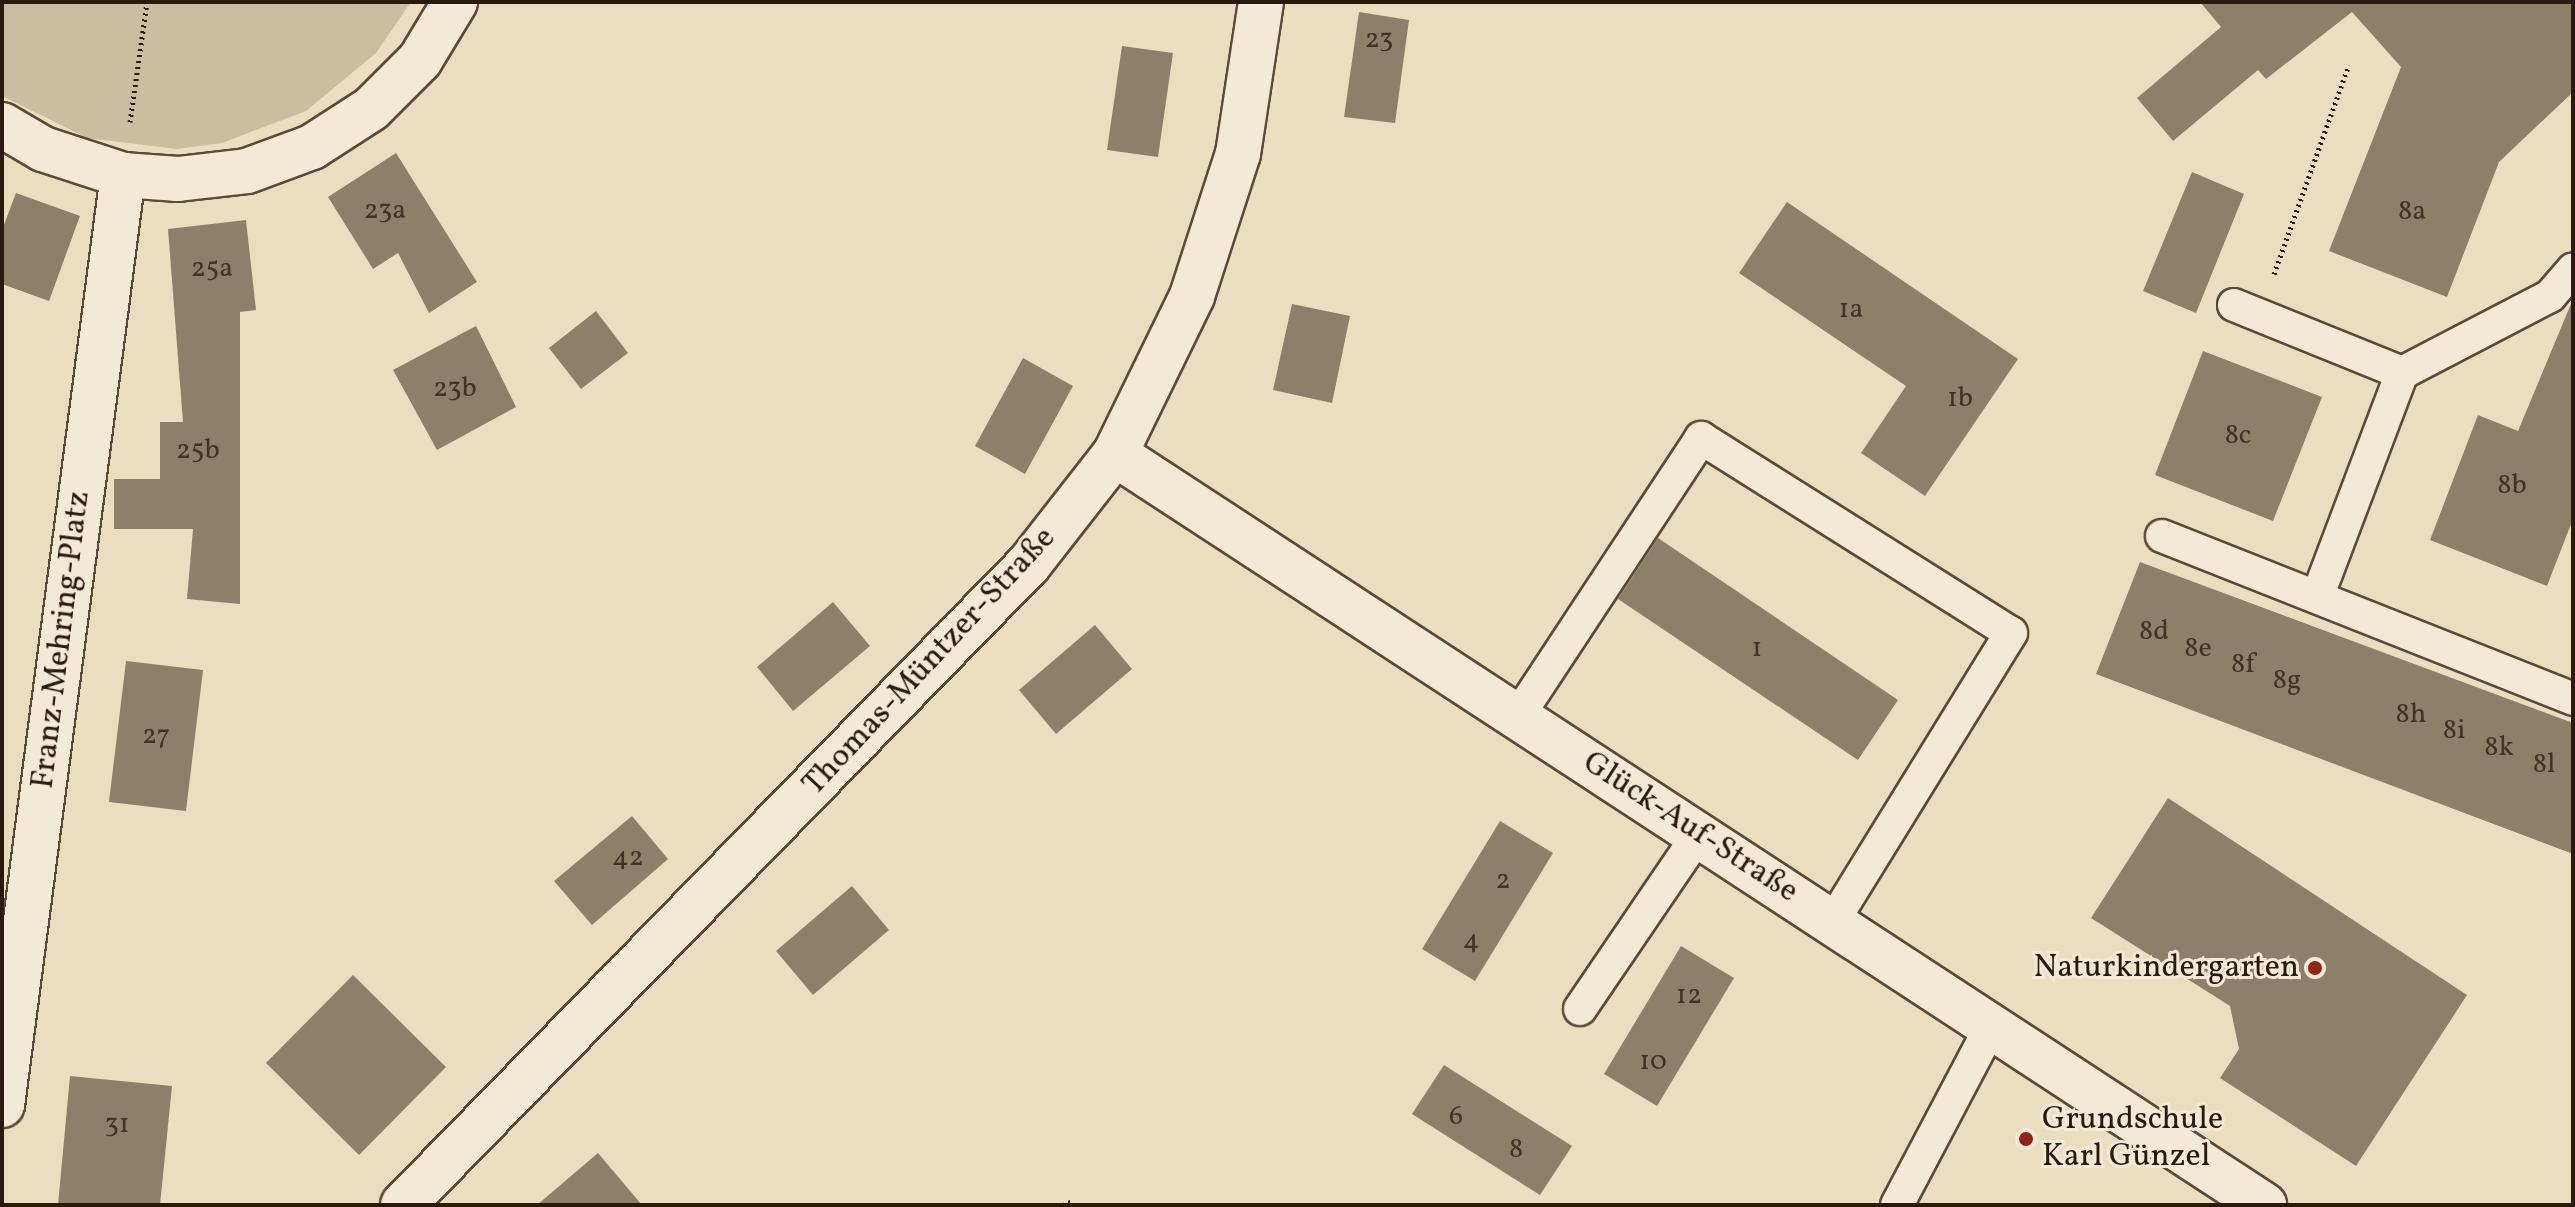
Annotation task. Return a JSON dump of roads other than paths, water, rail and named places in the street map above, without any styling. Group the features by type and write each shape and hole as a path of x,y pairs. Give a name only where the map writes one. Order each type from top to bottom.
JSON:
{"street":[{"path":"2,125 54,154 123,175 213,177 312,147 395,89 455,2"},
{"name":"Thomas-Müntzer-Straße","path":"403,1205 1029,564 1115,454 1192,296 1238,154 1261,2"},
{"name":"Franz-Mehring-Platz","path":"2,1105 123,175"},
{"name":"Glück-Auf-Straße","path":"1115,454 2264,1205"}],"lane":[{"path":"2318,595 2402,373 2550,296 2573,270"},
{"path":"2246,310 2402,373"},
{"path":"1518,716 1701,438 2011,633 1833,921"},
{"path":"2162,536 2318,595 2573,699"},
{"path":"1580,1009 1699,834"},
{"path":"1897,1205 1992,1025"}],"place":[{"name":"Naturkindergarten","path":"2315,968"},
{"name":"Grundschule Karl Günzel","path":"2026,1139"}]}
